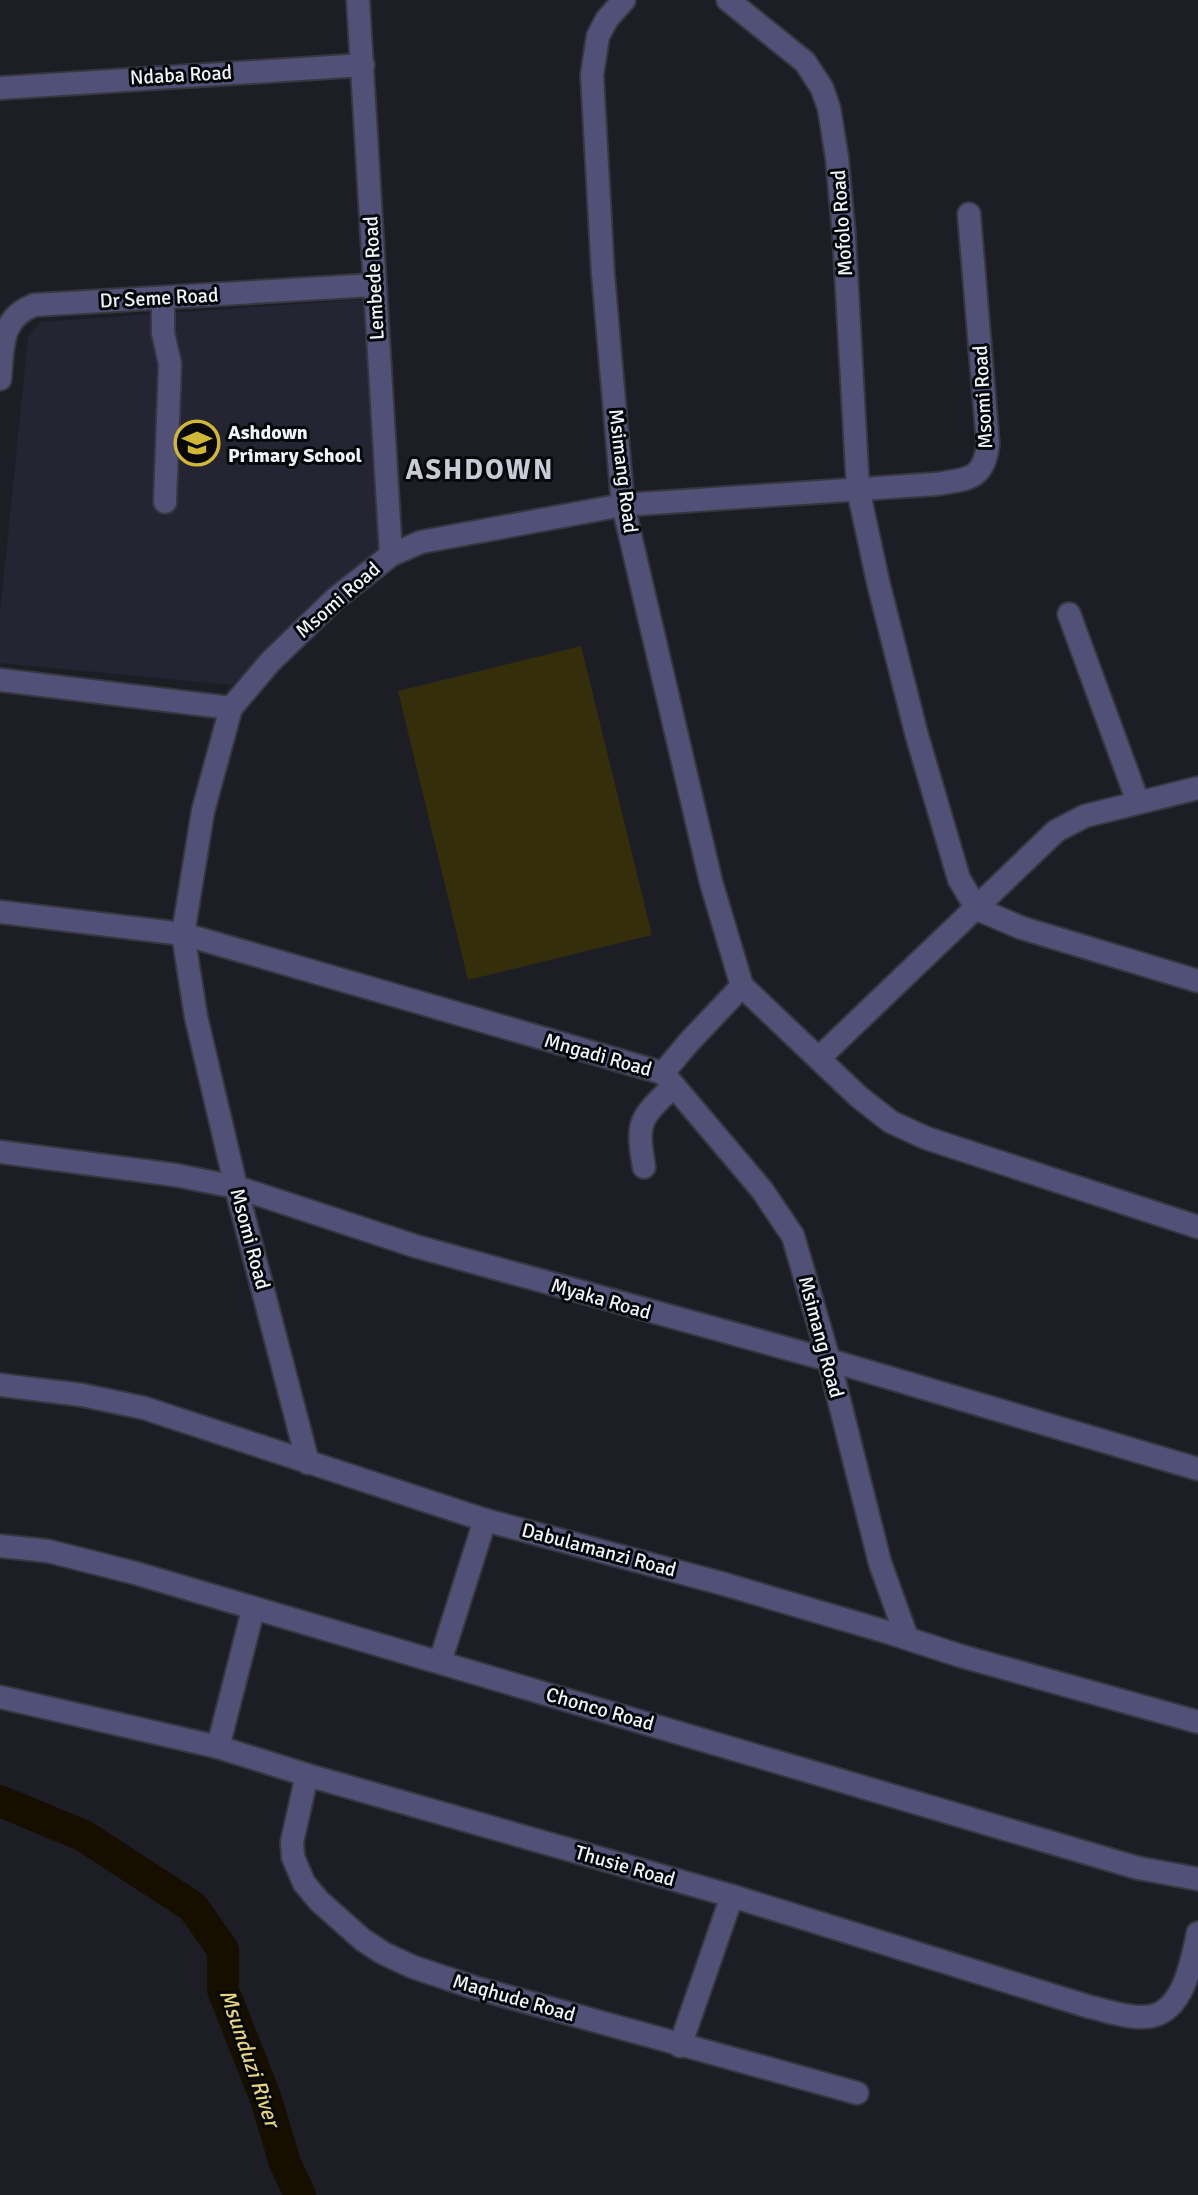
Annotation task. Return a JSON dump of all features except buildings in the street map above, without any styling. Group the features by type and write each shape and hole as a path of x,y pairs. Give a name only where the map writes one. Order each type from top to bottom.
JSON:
{"street":[{"name":"Lembede Road","path":"358,0 391,555"},
{"name":"Msimang Road","path":"624,0 607,19 598,36 592,75 603,274 623,505 711,882 742,986"},
{"name":"Mofolo Road","path":"728,0 805,62 822,88 829,108 843,219 858,489 917,736 959,879 977,909"},
{"name":"Ndaba Road","path":"0,88 363,65"},
{"name":"Msomi Road","path":"308,1463 236,1187 196,1017 183,934 203,811 231,708 270,662 336,598 391,555 421,542 623,505 960,481 972,477 986,462 986,405 969,214"},
{"name":"Dr Seme Road","path":"0,379 5,335 12,318 21,310 50,303 373,285"},
{"path":"163,298 163,333 170,358 165,502"},
{"path":"1069,614 1138,802"},
{"path":"0,680 231,708"},
{"path":"819,1058 1056,831 1085,816 1198,788"},
{"path":"977,909 1022,928 1198,981"},
{"name":"Mngadi Road","path":"0,912 183,934 668,1080 689,1042 742,986"},
{"path":"742,986 891,1122 926,1138 1198,1227"},
{"name":"Msimang Road","path":"668,1080 762,1190 793,1236 829,1360 880,1563 907,1638"},
{"path":"644,1167 639,1134 641,1124 668,1080"},
{"name":"Myaka Road","path":"0,1152 175,1175 236,1187 415,1246 829,1360 1198,1469"},
{"name":"Dabulamanzi Road","path":"0,1385 82,1395 144,1408 485,1520 724,1584 961,1656 1198,1722"},
{"path":"440,1662 485,1520"},
{"name":"Chonco Road","path":"0,1546 48,1551 135,1573 1138,1868 1198,1879"},
{"path":"218,1747 253,1610"},
{"name":"Thusie Road","path":"0,1697 218,1747 732,1896 1090,2007 1130,2016 1150,2016 1163,2012 1174,2003 1182,1989 1198,1933"},
{"name":"Maqhude Road","path":"307,1775 292,1842 295,1867 319,1901 363,1940 383,1953 413,1967 680,2046 857,2093"},
{"path":"680,2046 732,1896"}],"shaded area":[{"name":"Ashdown Primary School","path":"367,299 385,550 308,607 232,685 0,663 0,614 28,336 40,322"},
{"path":"581,646 652,935 468,980 398,691"}],"waterway":[{"name":"Msunduzi River","path":"0,1801 84,1836 193,1907 223,1950 223,1990 266,2099 285,2163 300,2195"}],"place":[{"name":"Ashdown Primary School","path":"197,443"}],"district":[{"name":"ASHDOWN","path":"480,470"}]}
